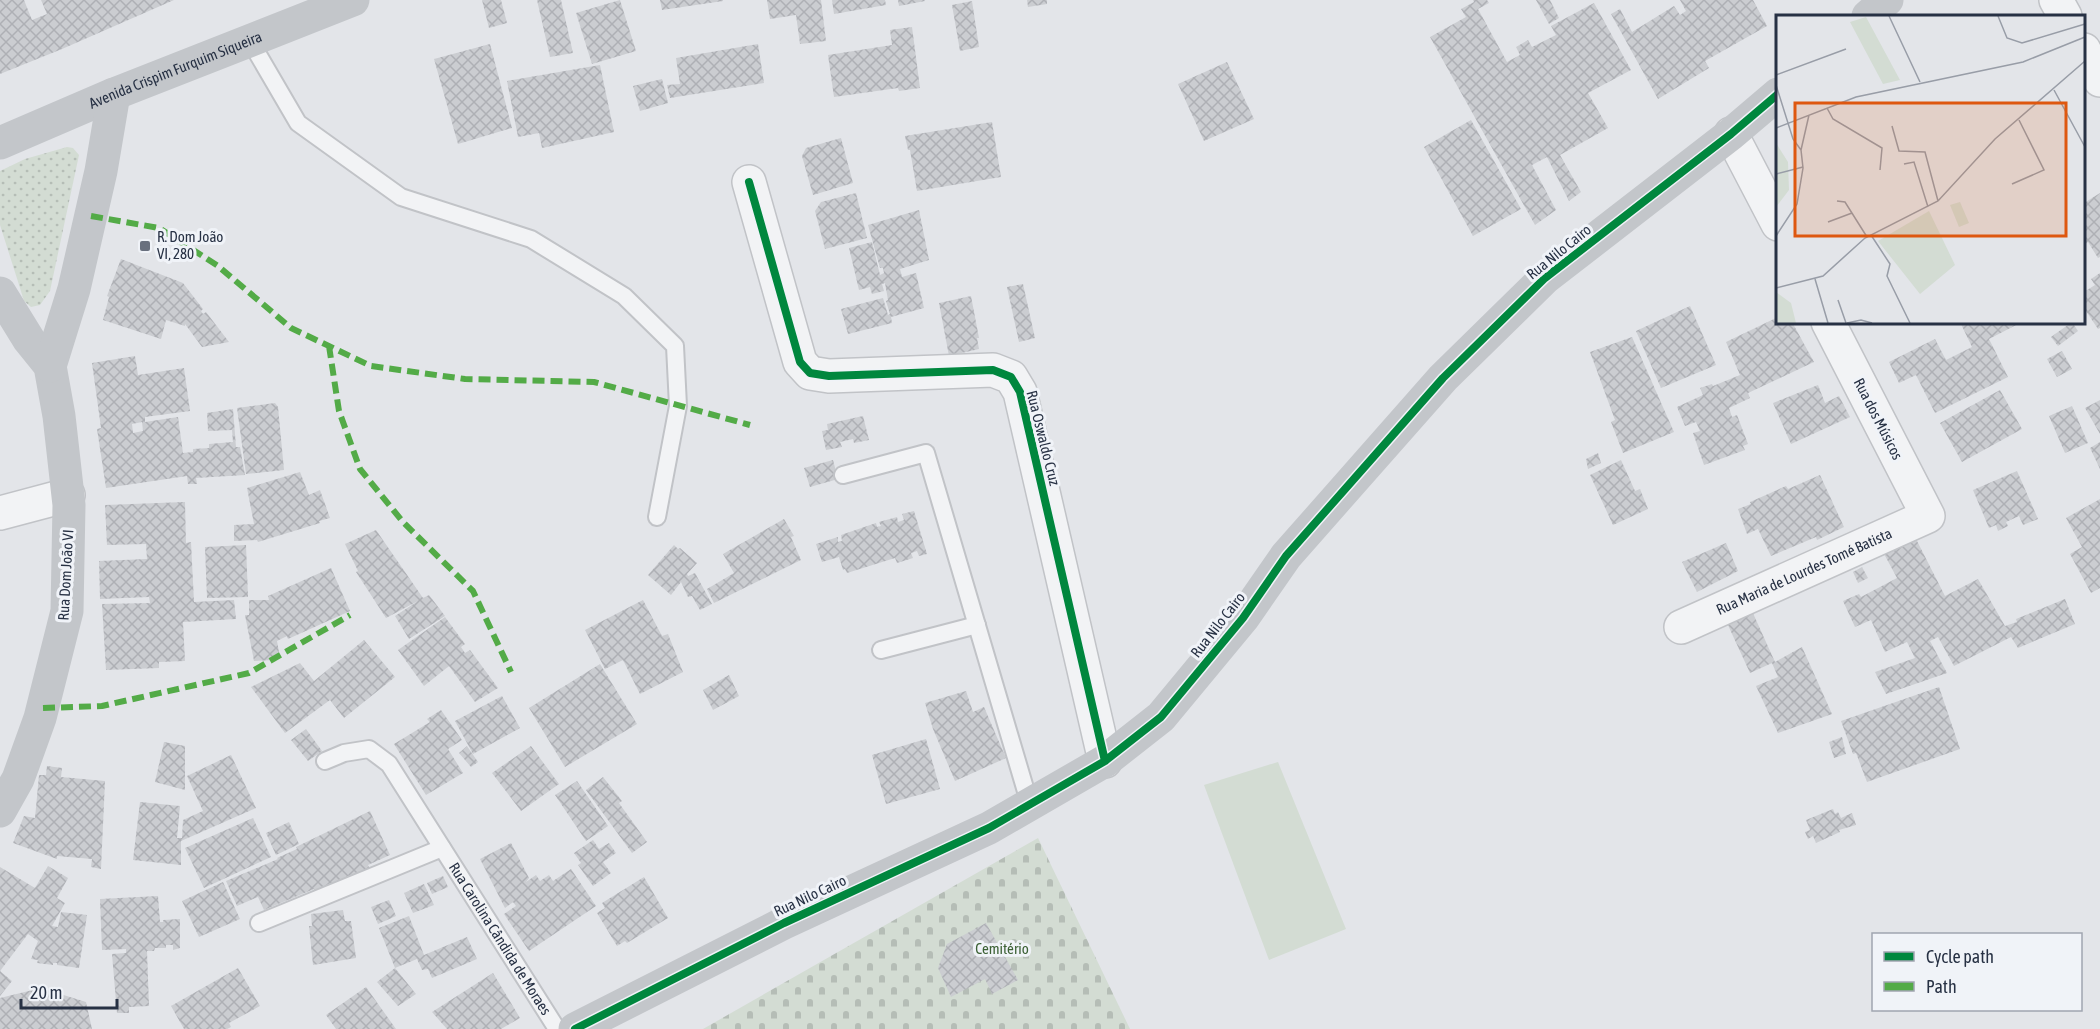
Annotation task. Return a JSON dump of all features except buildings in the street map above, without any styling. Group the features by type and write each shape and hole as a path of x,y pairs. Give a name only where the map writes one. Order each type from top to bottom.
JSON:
{"street":[{"name":"Avenida Crispim Furquim Siqueira","path":"0,143 249,39 353,0"},
{"path":"1869,15 1887,0"},
{"path":"2056,0 2064,15"},
{"path":"2085,52 2100,80"},
{"name":"Rua Dom João VI","path":"0,811 18,778 40,718 67,612 68,495 59,416 50,366 74,289 101,171 114,94"},
{"name":"Rua Nilo Cairo","path":"577,1028 784,923 990,828 1105,761 1161,717 1243,618 1286,556 1443,378 1545,278 1731,134 1776,96"},
{"path":"1731,134 1776,220"},
{"name":"Rua Oswaldo Cruz","path":"749,182 800,362 810,372 829,376 993,370 1011,377 1020,392 1105,761"},
{"name":"Rua Dom João VI","path":"0,293 29,340 50,366"},
{"name":"Rua dos Músicos","path":"1829,324 1928,516"},
{"path":"0,513 68,495"},
{"name":"Rua Maria de Lourdes Tomé Batista","path":"1681,627 1928,516"}],"lane":[{"path":"249,39 298,123 401,197 531,239 624,296 675,346 678,406 657,517"},
{"path":"843,475 926,453 1030,805"},
{"path":"881,650 976,625"},
{"name":"Rua Carolina Cândida de Moraes","path":"325,761 344,753 369,749 389,764 442,848 577,1028"},
{"name":"Rua Carolina Cândida de Moraes","path":"259,923 442,848"}],"green space":[{"path":"67,147 73,148 79,155 50,291 40,305 31,307 24,301 0,225 0,171 25,159"},
{"path":"1278,762 1346,929 1269,960 1204,785"},
{"name":"Cemitério","path":"1038,838 1130,1029 703,1029"}],"marked path":[{"path":"91,216 159,228 218,266 291,328 371,366 465,379 594,382 750,425"},
{"path":"329,346 339,411 360,469 403,522 473,591 511,672"},
{"path":"43,708 102,706 249,673 350,615"}],"cycle path":[{"path":"575,1029 784,923 989,828 1105,761 1161,717 1243,618 1286,556 1443,378 1545,278 1731,134 1776,96"},
{"path":"749,182 800,362 810,373 829,376 993,370 1011,377 1020,392 1105,761"}],"place":[{"name":"R. Dom João VI, 280","path":"145,246"}]}
